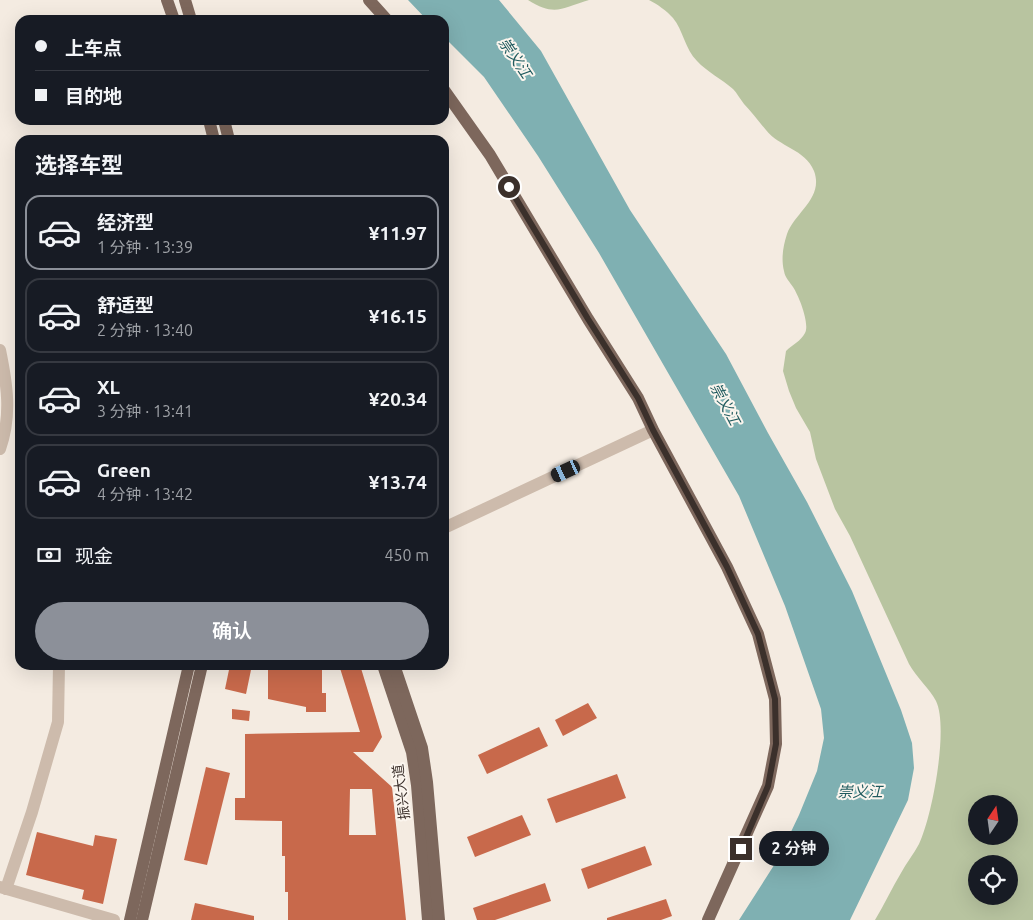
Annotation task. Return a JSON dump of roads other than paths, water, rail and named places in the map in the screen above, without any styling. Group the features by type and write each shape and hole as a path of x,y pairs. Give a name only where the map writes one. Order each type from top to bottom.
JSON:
{"main road":[{"path":"167,0 172,15"},
{"path":"185,0 190,15"},
{"path":"369,0 382,15"},
{"path":"449,97 490,155 588,319 638,398 653,430 731,575 758,634 775,699 776,744 768,786 708,920"},
{"path":"130,920 188,670"},
{"path":"142,920 201,670"},
{"name":"振兴大道","path":"385,670 412,752 417,785 428,920"},
{"name":"振兴大道","path":"396,670 422,748 427,782 439,920"}],"street":[{"path":"0,350 8,388 7,418 0,449"},
{"path":"449,526 653,430"},
{"path":"59,670 58,722 32,812 3,888 114,920"}],"water":[{"name":"崇义江","path":"408,0 499,0 541,51 630,210 726,354 807,502 852,591 901,710 912,743 914,768 908,800 850,920 739,920 778,859 799,815 817,771 824,738 821,709 785,606 739,496 599,253 538,156 484,77 449,42 449,15 422,15"}]}
